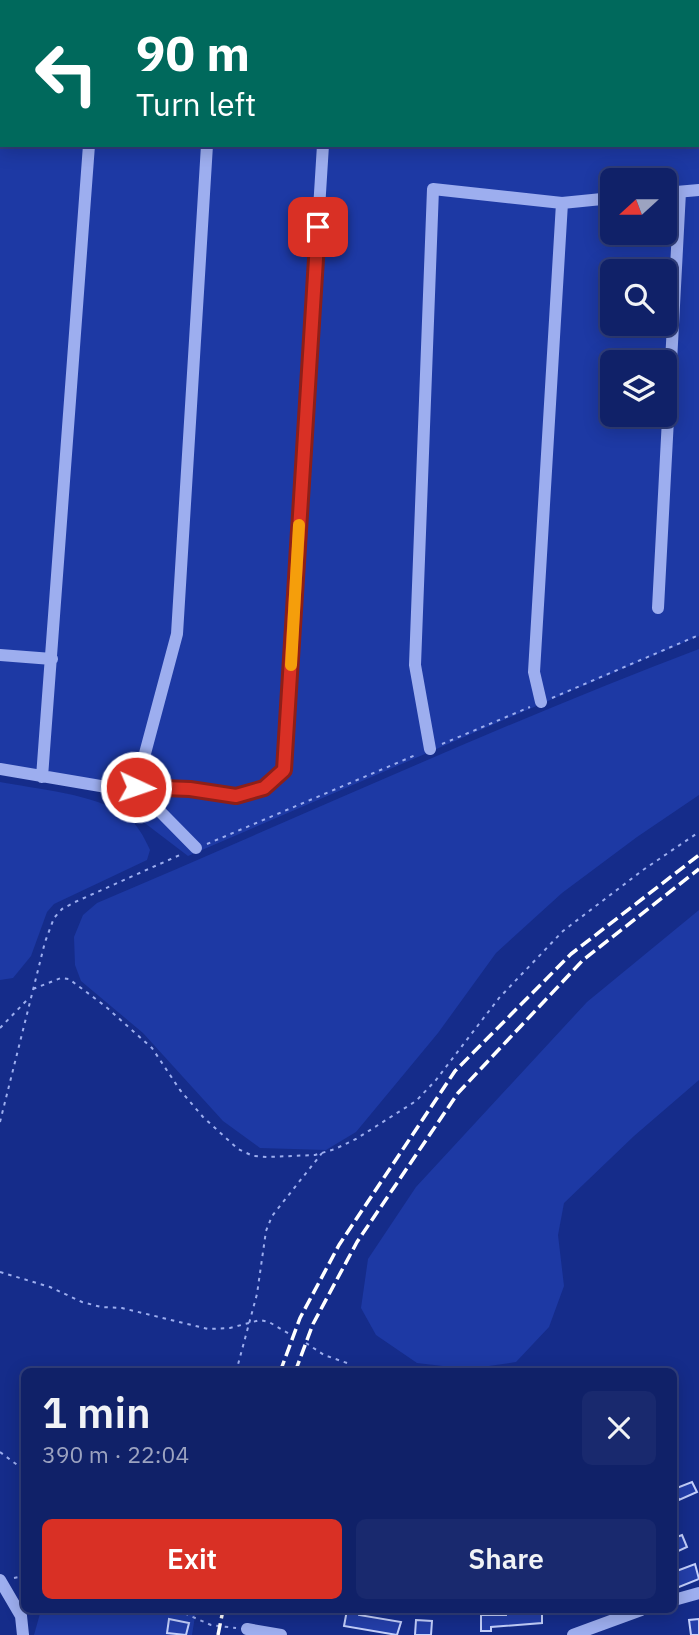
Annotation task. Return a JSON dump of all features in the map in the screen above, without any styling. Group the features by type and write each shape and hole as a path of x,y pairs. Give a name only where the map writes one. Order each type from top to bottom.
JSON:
{"street":[{"path":"42,777 89,147"},
{"path":"136,787 177,634 207,147"},
{"path":"0,769 124,790 136,787 190,789 236,796 264,788 284,770 323,147"},
{"path":"430,749 415,665 433,190 562,203 600,199"},
{"path":"677,192 699,190"},
{"path":"658,608 680,192"},
{"path":"541,702 534,672 562,203"},
{"path":"0,654 52,659"},
{"path":"136,787 196,848"},
{"path":"0,1580 21,1616 23,1635"},
{"path":"677,1599 699,1593"},
{"path":"573,1635 634,1613"},
{"path":"247,1629 282,1635"}],"path":[{"path":"0,1122 45,942 54,918 62,909 196,848 699,635"},
{"path":"32,990 61,978 69,979 97,1000 152,1048 180,1090 203,1117 238,1149 253,1156 268,1157 323,1153 356,1139 416,1101 436,1080 499,998 564,932 643,870 699,832"},
{"path":"0,1028 30,998"},
{"path":"237,1368 257,1294 266,1231 272,1216 323,1153"},
{"path":"0,1272 50,1287 82,1302 101,1307 122,1308 197,1327 230,1328 260,1320 269,1322 293,1336"},
{"path":"306,1343 324,1355 350,1364"},
{"path":"0,1452 21,1468"},
{"path":"184,1613 211,1625 247,1629"}],"shaded area":[{"path":"0,147 699,147 699,636 188,856 104,792 0,772"},
{"path":"699,649 699,795 562,893 496,953 438,1033 356,1132 326,1150 260,1148 223,1121 143,1033 81,981 75,965 74,937 83,915 97,903 472,741"},
{"path":"0,782 65,793 112,808 133,822 150,850 147,860 54,904 47,912 31,956 13,978 0,980"},
{"path":"699,910 699,1080 634,1136 564,1203 558,1235 564,1286 549,1327 516,1362 475,1368 417,1363 376,1335 361,1308 368,1259 416,1187 587,1002"},
{"path":"40,1613 196,1613 192,1635 34,1635"}],"building":[{"path":"692,1482 697,1492 679,1500 677,1488"},
{"path":"682,1535 687,1547 677,1552 677,1537"},
{"path":"695,1564 699,1579 677,1588 677,1571"},
{"path":"346,1613 401,1622 397,1635 344,1626"},
{"path":"542,1613 542,1623 491,1627 491,1631 481,1631 481,1615"},
{"path":"169,1619 189,1623 186,1635 167,1633"},
{"path":"699,1619 699,1635 691,1635 689,1620"},
{"path":"416,1620 432,1621 431,1635 415,1635"}],"railway":[{"path":"281,1368 300,1318 339,1245 455,1071 571,954 699,855"},
{"path":"296,1368 313,1324 357,1242 458,1093 583,960 699,869"},
{"path":"218,1635 222,1613"}],"slow traffic":[{"path":"291,665 299,525"}],"route":[{"path":"136,787 190,789 236,796 264,788 284,770 318,227"}]}
